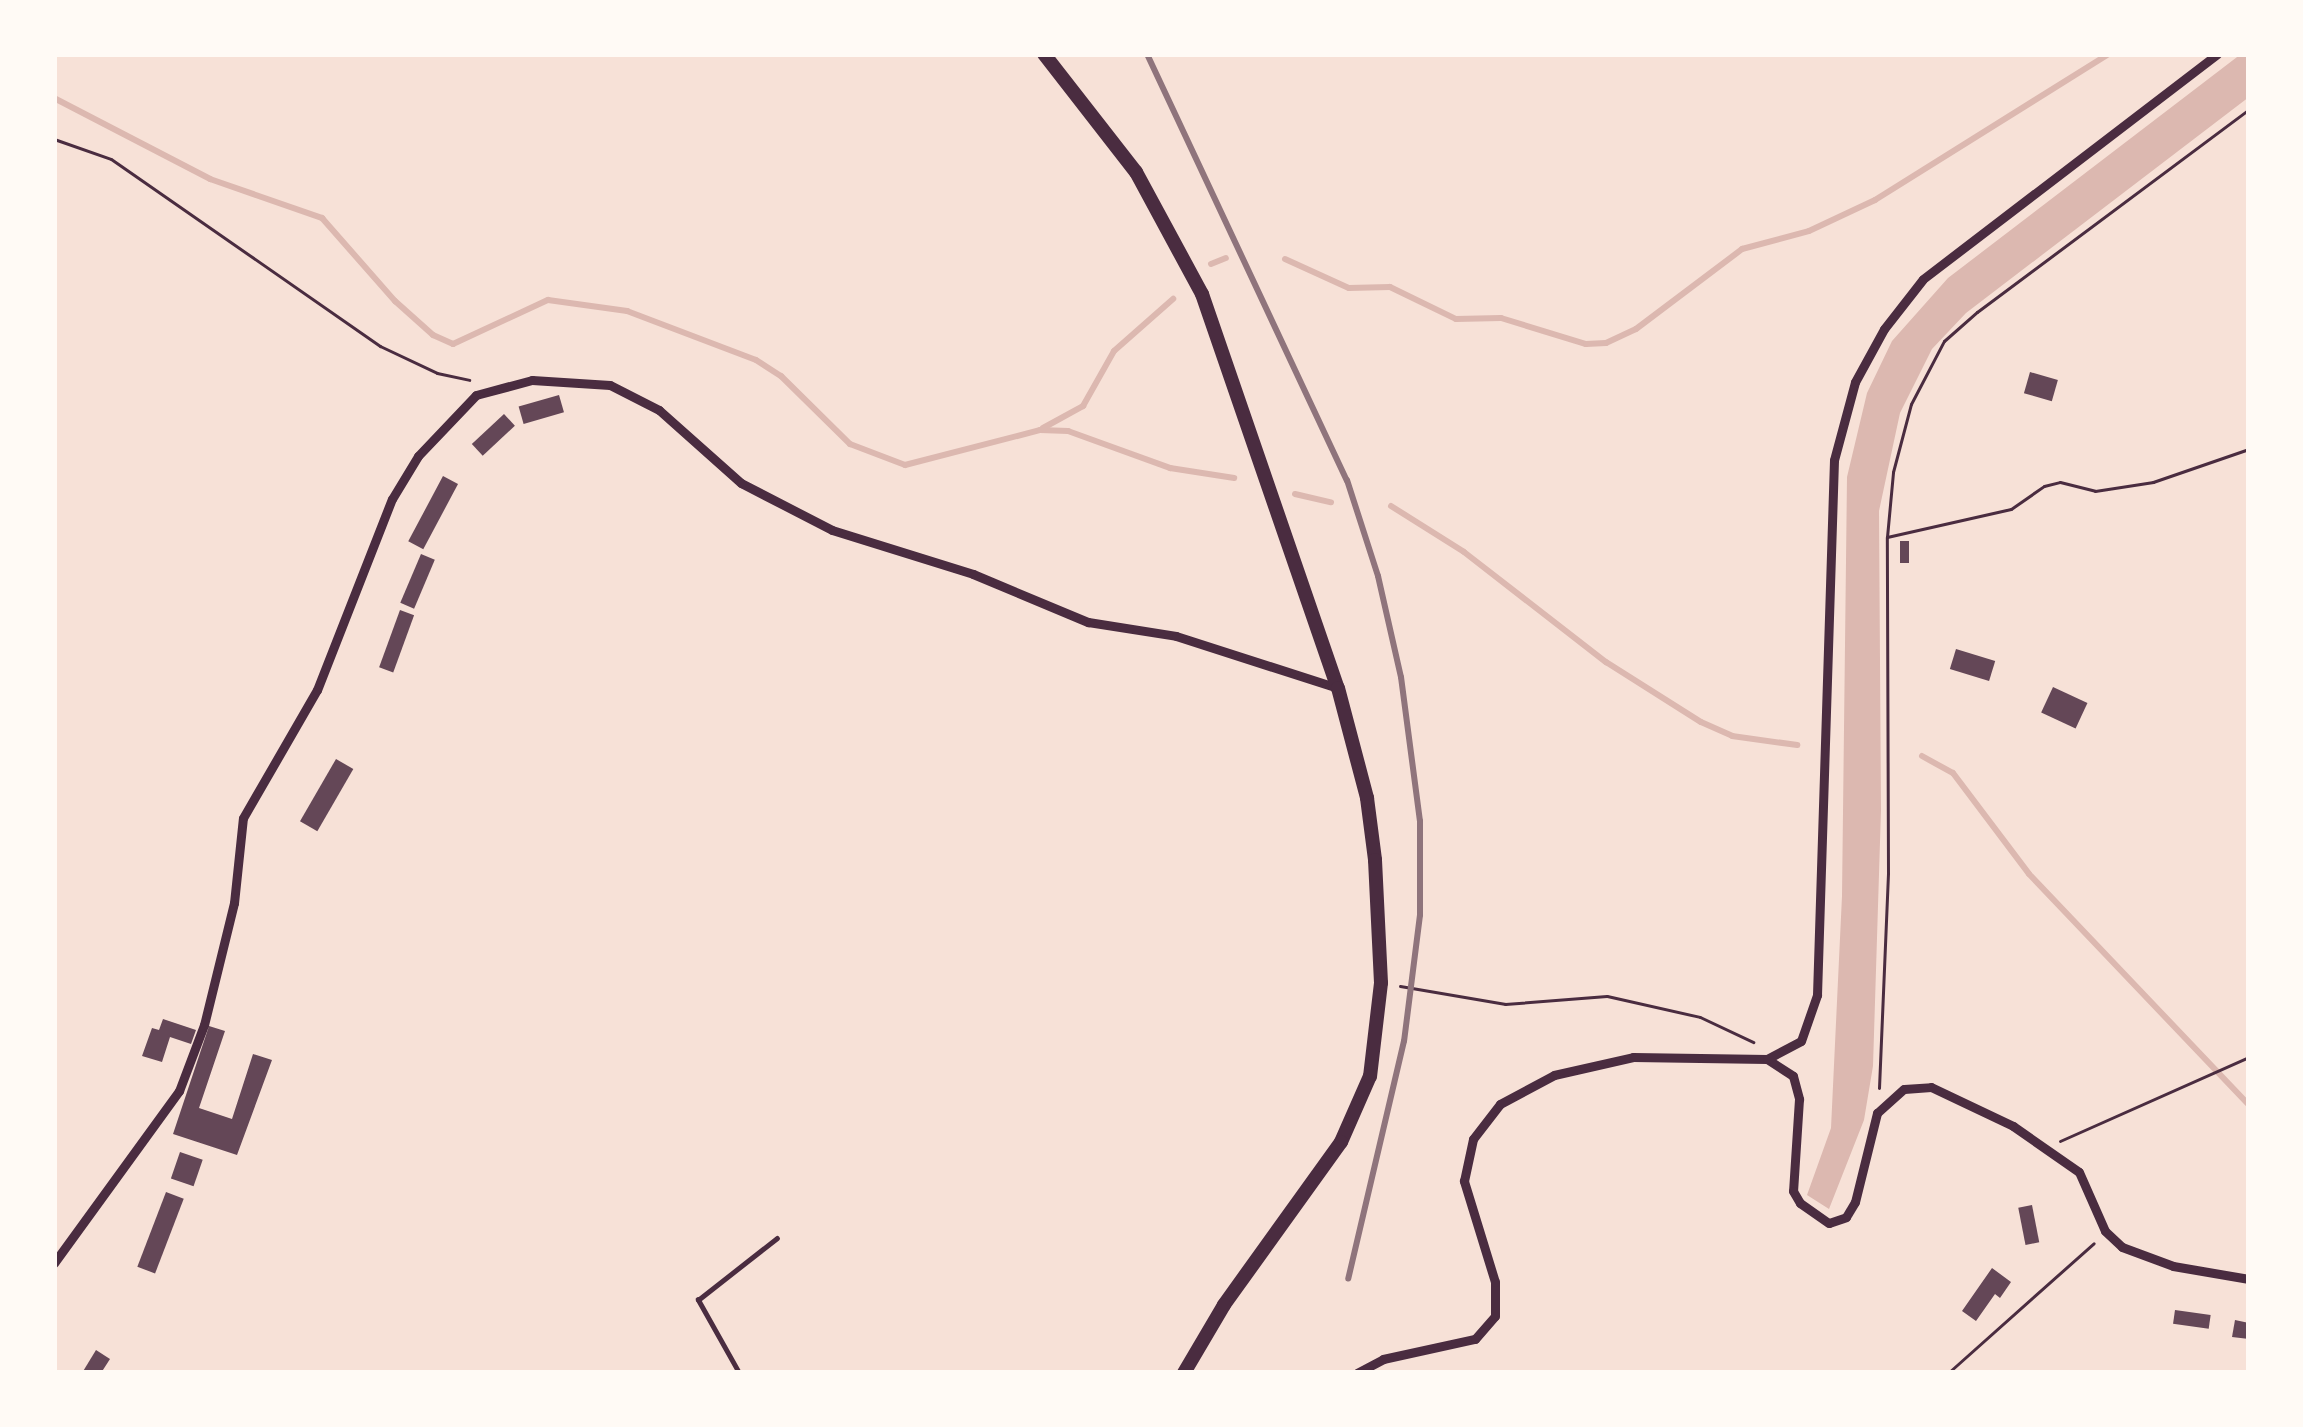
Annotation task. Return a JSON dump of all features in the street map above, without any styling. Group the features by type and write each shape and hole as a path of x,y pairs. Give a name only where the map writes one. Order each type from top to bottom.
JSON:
{"main road":[{"path":"1044,54 1136,172 1202,294 1338,688 1367,798 1381,983 1370,1076 1341,1142 1224,1305 1184,1373"}],"street":[{"path":"1357,1373 1383,1359 1475,1339 1495,1316 1495,1282 1464,1181 1473,1139 1500,1104 1554,1075 1634,1057 1767,1059 1801,1041 1817,994 1832,482 1839,429 1855,382 1884,329 1923,278 2217,54"},
{"path":"54,1263 179,1090 204,1025 234,903 243,818 317,689 392,499 449,421 476,395 499,387 572,379 610,385 659,410 741,483 832,530 973,574 1088,622 1176,636 1338,688"},
{"path":"1767,1059 1792,1076 1799,1099 1793,1191 1800,1203 1829,1223 1846,1217 1855,1202 1877,1113 1904,1089 1931,1087 2013,1126 2079,1172 2105,1231 2148,1259 2249,1279"}],"lane":[{"path":"739,1373 698,1300 777,1238"}],"path":[{"path":"1877,1113 1888,873 1887,537 1900,438 1944,341 2249,110"},
{"path":"54,139 111,159 380,346 437,374 499,387"},
{"path":"1887,537 2011,509 2060,482 2095,491 2153,482 2249,448"},
{"path":"1381,983 1505,1004 1607,996 1658,1005 1740,1033 1762,1048 1767,1059"},
{"path":"2041,1148 2249,1057"},
{"path":"1948,1373 2105,1231"}],"shaded area":[{"path":"2241,54 2249,54 2249,97 1966,313 1932,349 1900,413 1879,511 1881,810 1873,1066 1864,1120 1829,1209 1807,1195 1831,1128 1842,896 1847,477 1867,393 1892,341 1948,278"}],"building":[{"path":"2030,372 2058,380 2052,401 2024,393"},
{"path":"559,395 564,412 524,424 519,407"},
{"path":"504,414 515,426 483,456 472,444"},
{"path":"443,476 458,484 423,549 408,541"},
{"path":"1900,541 1909,541 1909,563 1900,563"},
{"path":"421,554 435,560 414,609 400,603"},
{"path":"400,610 414,615 393,672 379,667"},
{"path":"1956,649 1995,661 1989,681 1950,669"},
{"path":"2053,687 2087,703 2076,728 2041,712"},
{"path":"336,759 353,769 317,831 300,821"},
{"path":"163,1019 196,1030 191,1044 170,1037 162,1062 142,1056 152,1028 159,1030"},
{"path":"209,1026 225,1031 199,1108 232,1119 253,1054 272,1060 237,1155 173,1134"},
{"path":"180,1152 203,1160 194,1186 171,1178"},
{"path":"166,1192 184,1199 155,1273 137,1267"},
{"path":"2032,1205 2039,1242 2026,1245 2018,1208"},
{"path":"1992,1268 2011,1282 2000,1298 1995,1294 1976,1321 1962,1311"},
{"path":"2175,1310 2211,1315 2209,1329 2173,1324"},
{"path":"2235,1320 2249,1323 2249,1339 2232,1337"},
{"path":"96,1350 110,1359 101,1373 82,1373"}],"waterway":[{"path":"1285,259 1349,288 1390,287 1456,319 1501,318 1586,344 1606,343 1636,329 1742,249 1809,231 1875,200 2109,54"},
{"path":"54,98 210,179 322,218 395,301 433,335 453,344 548,300 627,311 756,360 781,376 850,444 905,465 1040,430 1068,431 1170,468 1234,478"},
{"path":"1211,264 1226,258"},
{"path":"1043,428 1083,406 1114,351 1173,299"},
{"path":"1295,494 1331,502"},
{"path":"1391,506 1464,552 1606,662 1701,722 1732,736 1797,745"},
{"path":"1922,756 1953,773 2029,874 2249,1105"}],"railway":[{"path":"1147,54 1347,480 1378,576 1401,677 1420,821 1420,915 1404,1041 1348,1279"}]}
